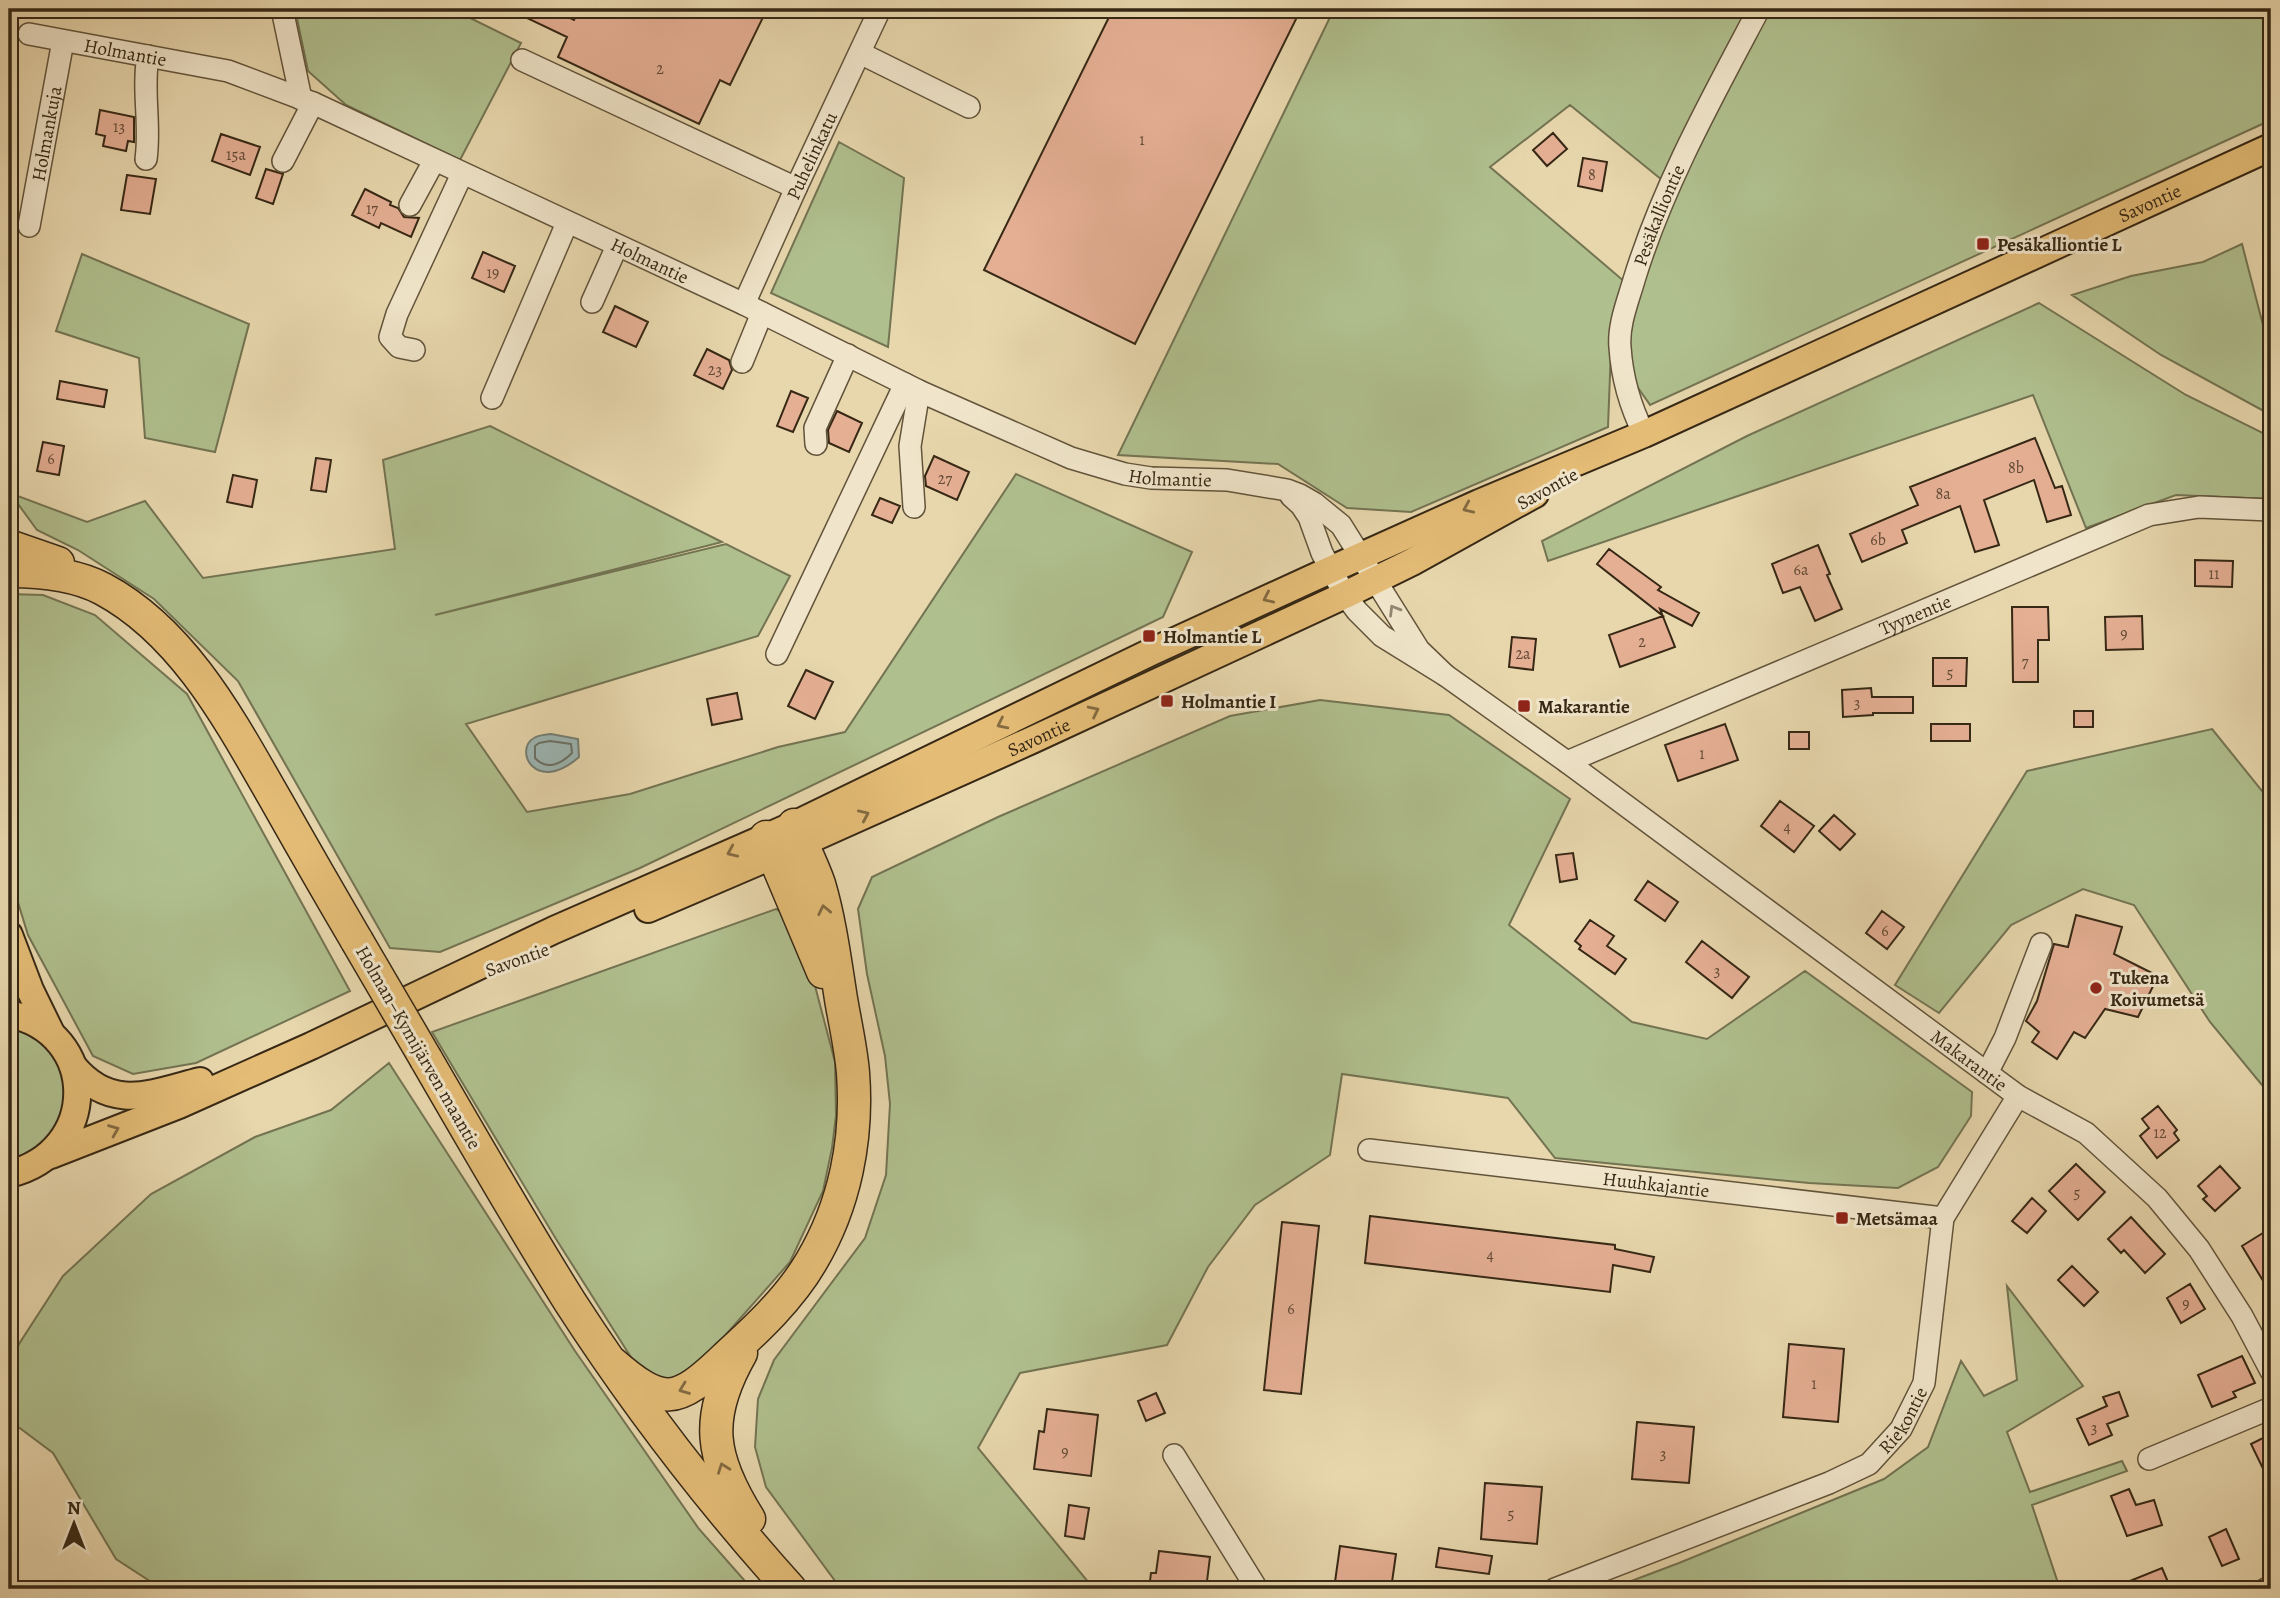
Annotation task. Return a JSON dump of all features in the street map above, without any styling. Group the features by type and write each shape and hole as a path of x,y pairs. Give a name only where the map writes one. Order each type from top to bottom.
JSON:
{"highway":[{"path":"9,546 51,559 101,588"},
{"name":"Holman–Kymijärven maantie","path":"9,570 73,578 101,588 161,633 185,659 240,738 522,1222 611,1362 725,1513 790,1589"},
{"path":"611,1362 636,1384 650,1392 663,1395 678,1393 694,1386 754,1331 787,1294 810,1264 842,1194 850,1158 854,1116 853,1072 846,1025 784,840"},
{"path":"754,1331 722,1391 716,1413 718,1453 737,1501 796,1589"}],"main road":[{"name":"Savontie","path":"784,840 1151,652 1479,503 1644,434 2271,147"},
{"name":"Savontie","path":"14,1178 51,1155 179,1105 554,930 1032,740 1376,580 1644,434"},
{"path":"9,935 30,990 51,1033 64,1048 73,1066 78,1093 77,1108 64,1140 51,1155"},
{"path":"9,1014 29,1020 51,1033"},
{"name":"Savontie","path":"73,1066 95,1088 106,1093 125,1095 160,1091 273,1062"}],"street":[{"path":"282,9 307,101 283,161"},
{"name":"Puhelinkatu","path":"742,362 753,309 796,188 880,9"},
{"name":"Pesäkalliontie","path":"1644,434 1625,390 1619,345 1624,313 1646,240 1688,147 1759,9"},
{"name":"Holmantie","path":"29,34 137,50 228,71 307,101 753,309 912,387 1098,468 1151,478 1227,481 1287,490 1314,503 1341,525 1376,580"},
{"name":"Holmankuja","path":"29,226 64,41"},
{"path":"137,50 144,78 148,142 146,159"},
{"path":"860,53 970,107"},
{"path":"522,60 796,188"},
{"path":"410,205 434,161"},
{"path":"414,351 399,347 390,337 401,303 462,174"},
{"path":"492,398 567,223"},
{"path":"592,302 617,246"},
{"path":"816,444 815,428 848,355"},
{"path":"912,387 910,446 914,507"},
{"path":"777,654 912,387"},
{"name":"Holmantie","path":"1266,487 1283,491 1301,505 1330,569"},
{"name":"Tyynentie","path":"1567,762 2149,515 2199,507 2271,510"},
{"name":"Makarantie","path":"1330,569 1357,611 1382,636 1445,675 1567,762 2018,1096 2085,1133 2157,1198 2199,1249 2242,1316 2271,1371"},
{"name":"Makarantie","path":"1376,580 1419,650 1445,675"},
{"path":"1987,1073 2005,1038 2041,943"},
{"name":"Riekontie","path":"1555,1589 1829,1483 1869,1464 1901,1429 1924,1383 1943,1218 2018,1096"},
{"name":"Huuhkajantie","path":"1369,1150 1943,1218"},
{"path":"2149,1459 2271,1408"},
{"path":"1174,1455 1257,1589"},
{"path":"2266,1589 2271,1587"}],"green space":[{"path":"295,9 452,9 521,43 460,160 346,105 308,71"},
{"path":"1334,9 1750,9 1662,180 1570,105 1490,167 1625,282 1612,323 1608,427 1411,512 1347,508 1278,464 1118,455"},
{"path":"1767,9 2271,9 2271,120 1650,405 1633,378 1630,343 1638,298 1654,246 1676,192"},
{"path":"839,142 904,178 888,347 771,293"},
{"path":"2242,244 2271,356 2271,415 2161,355 2072,295 2131,276 2203,262"},
{"path":"82,254 249,324 215,452 145,438 139,358 56,331"},
{"path":"2039,303 2186,395 2271,437 2271,499 2176,495 2086,528 2033,395 1548,561 1542,541 1747,436"},
{"path":"490,426 722,542 435,615 726,544 790,576 758,636 466,724 527,812 630,794 778,747 845,732 1016,474 1192,552 1163,617 640,868 440,952 390,948 238,681 154,599 78,550 37,530 10,493 87,522 145,501 203,578 395,549 383,460"},
{"path":"9,594 43,595 95,615 187,694 350,991 196,1063 133,1074 93,1056 28,935 9,873"},
{"path":"1320,700 1449,715 1570,799 1509,925 1632,1022 1707,1039 1805,971 1972,1092 1971,1116 1938,1167 1898,1188 1809,1183 1555,1158 1508,1098 1342,1074 1330,1155 1255,1205 1208,1267 1167,1345 1020,1373 978,1448 1094,1589 841,1589 766,1487 755,1447 758,1399 774,1360 865,1238 886,1175 890,1104 885,1056 867,974 858,909 872,877 998,817 1230,716"},
{"path":"2212,729 2271,802 2271,1096 2210,1022 2134,905 2083,889 2011,925 1939,1013 1895,985 2027,771"},
{"path":"776,909 782,912 814,982 835,1062 836,1115 823,1191 790,1262 698,1366 681,1380 661,1382 634,1362 556,1239 432,1032"},
{"path":"9,1029 35,1037 51,1049 58,1057 65,1074 66,1094 64,1117 47,1140 35,1152 9,1159"},
{"path":"389,1063 575,1351 699,1529 752,1589 162,1589 116,1559 53,1453 9,1420 9,1373 19,1344 63,1276 151,1194 255,1137 331,1110"},
{"path":"2007,1286 2083,1386 2007,1432 2030,1492 2122,1461 2127,1471 2032,1505 2060,1589 1610,1589 1884,1479 1928,1447 1961,1361 1984,1396 2017,1380"}],"water":[{"path":"551,734 578,739 579,757 564,768 551,772 540,771 528,759 528,744 536,737"}],"building":[{"path":"508,9 551,9 574,20 579,9 767,9 730,85 720,80 699,124 558,57 567,37"},
{"path":"1113,9 1301,9 1135,344 984,270"},
{"path":"100,110 134,117 134,142 128,141 126,151 103,146 105,136 96,134"},
{"path":"1553,133 1567,149 1547,166 1533,150"},
{"path":"221,134 260,147 250,175 212,161"},
{"path":"1583,158 1607,162 1602,191 1578,186"},
{"path":"266,169 283,174 273,204 256,198"},
{"path":"127,175 156,179 150,214 121,210"},
{"path":"365,189 391,202 390,205 398,208 404,217 419,218 411,237 381,223 379,228 352,215"},
{"path":"483,252 515,266 504,292 472,278"},
{"path":"615,306 648,322 636,347 603,332"},
{"path":"707,349 729,360 732,370 723,389 694,375"},
{"path":"60,381 107,390 104,407 57,399"},
{"path":"791,391 808,398 793,432 777,426"},
{"path":"837,411 862,423 849,452 829,443 828,430"},
{"path":"2035,438 2055,488 2062,486 2071,515 2047,522 2034,480 1984,500 1999,545 1975,552 1960,506 1902,530 1907,543 1862,562 1850,534 1918,505 1910,487"},
{"path":"43,442 64,446 59,475 37,471"},
{"path":"934,456 969,472 957,500 926,486 925,476"},
{"path":"316,458 331,460 326,492 311,490"},
{"path":"233,475 257,480 252,507 227,502"},
{"path":"880,498 900,506 892,523 872,515"},
{"path":"1818,545 1830,574 1827,575 1842,609 1815,621 1800,587 1783,593 1772,564"},
{"path":"1609,549 1661,587 1658,590 1699,613 1692,626 1660,609 1663,616 1597,564"},
{"path":"2195,560 2233,561 2232,587 2195,586"},
{"path":"2012,607 2048,607 2049,640 2038,640 2038,682 2013,682"},
{"path":"1663,616 1675,647 1620,667 1609,635"},
{"path":"2142,616 2143,649 2106,650 2105,617"},
{"path":"1512,637 1536,639 1533,670 1509,667"},
{"path":"1933,658 1967,658 1966,686 1933,686"},
{"path":"806,670 833,682 815,719 788,706"},
{"path":"1871,688 1872,697 1913,697 1913,713 1873,713 1843,717 1842,690"},
{"path":"737,693 742,719 712,725 707,699"},
{"path":"2074,711 2093,711 2093,727 2074,727"},
{"path":"1725,724 1738,760 1678,781 1665,745"},
{"path":"1931,724 1970,724 1970,741 1931,741"},
{"path":"1789,732 1809,732 1809,749 1789,749"},
{"path":"1780,801 1814,826 1794,852 1761,826"},
{"path":"1834,815 1855,834 1840,850 1819,831"},
{"path":"1573,853 1577,879 1560,882 1556,855"},
{"path":"1648,881 1678,902 1665,921 1635,900"},
{"path":"1882,911 1904,927 1887,949 1866,933"},
{"name":"Tukena Koivumetsä","path":"2076,915 2122,927 2114,954 2158,976 2138,1017 2105,1009 2085,1038 2074,1032 2057,1059 2032,1042 2039,1032 2026,1021 2037,1001 2054,944 2068,947"},
{"path":"1590,920 1614,936 1607,946 1626,959 1615,974 1579,949 1581,946 1575,941"},
{"path":"1702,941 1749,977 1732,998 1686,962"},
{"path":"2158,1106 2177,1130 2174,1133 2179,1140 2157,1158 2140,1136 2149,1128 2142,1119"},
{"path":"2076,1164 2105,1192 2078,1220 2049,1191"},
{"path":"2220,1166 2240,1188 2215,1211 2203,1199 2207,1196 2198,1186"},
{"path":"2032,1198 2046,1211 2027,1233 2012,1221"},
{"path":"1370,1216 1615,1245 1615,1249 1654,1257 1650,1272 1613,1265 1610,1292 1365,1263"},
{"path":"2131,1217 2165,1254 2145,1273 2124,1250 2121,1253 2108,1239"},
{"path":"1282,1222 1319,1226 1301,1394 1264,1390"},
{"path":"2271,1228 2271,1294 2242,1246"},
{"path":"2072,1266 2098,1292 2084,1306 2058,1280"},
{"path":"2190,1284 2205,1309 2181,1323 2167,1298"},
{"path":"1789,1344 1844,1349 1838,1422 1783,1417"},
{"path":"2242,1356 2255,1383 2233,1392 2236,1397 2212,1407 2198,1375"},
{"path":"2119,1392 2128,1416 2107,1424 2112,1435 2089,1445 2077,1419 2107,1406 2103,1397"},
{"path":"1156,1393 1165,1413 1146,1421 1138,1401"},
{"path":"1047,1409 1098,1415 1091,1476 1034,1469 1039,1431 1044,1432"},
{"path":"1637,1422 1694,1427 1689,1483 1632,1479"},
{"path":"2271,1434 2271,1485 2251,1444"},
{"path":"1485,1483 1542,1487 1537,1544 1481,1539"},
{"path":"2129,1489 2136,1505 2154,1500 2162,1525 2127,1536 2111,1496"},
{"path":"1069,1505 1089,1508 1084,1539 1065,1536"},
{"path":"2226,1529 2239,1559 2222,1566 2209,1537"},
{"path":"1340,1546 1396,1554 1391,1589 1334,1589"},
{"path":"1439,1548 1492,1556 1489,1574 1436,1567"},
{"path":"1159,1551 1210,1557 1206,1589 1149,1589 1151,1573 1156,1573"},
{"path":"2162,1568 2171,1589 2110,1589"}],"place":[{"name":"Pesäkalliontie L","path":"1983,244"},
{"name":"Holmantie L","path":"1149,636"},
{"name":"Holmantie I","path":"1167,701"},
{"name":"Makarantie","path":"1524,706"},
{"name":"Tukena Koivumetsä","path":"2096,988"},
{"name":"Metsämaa","path":"1842,1218"}]}
